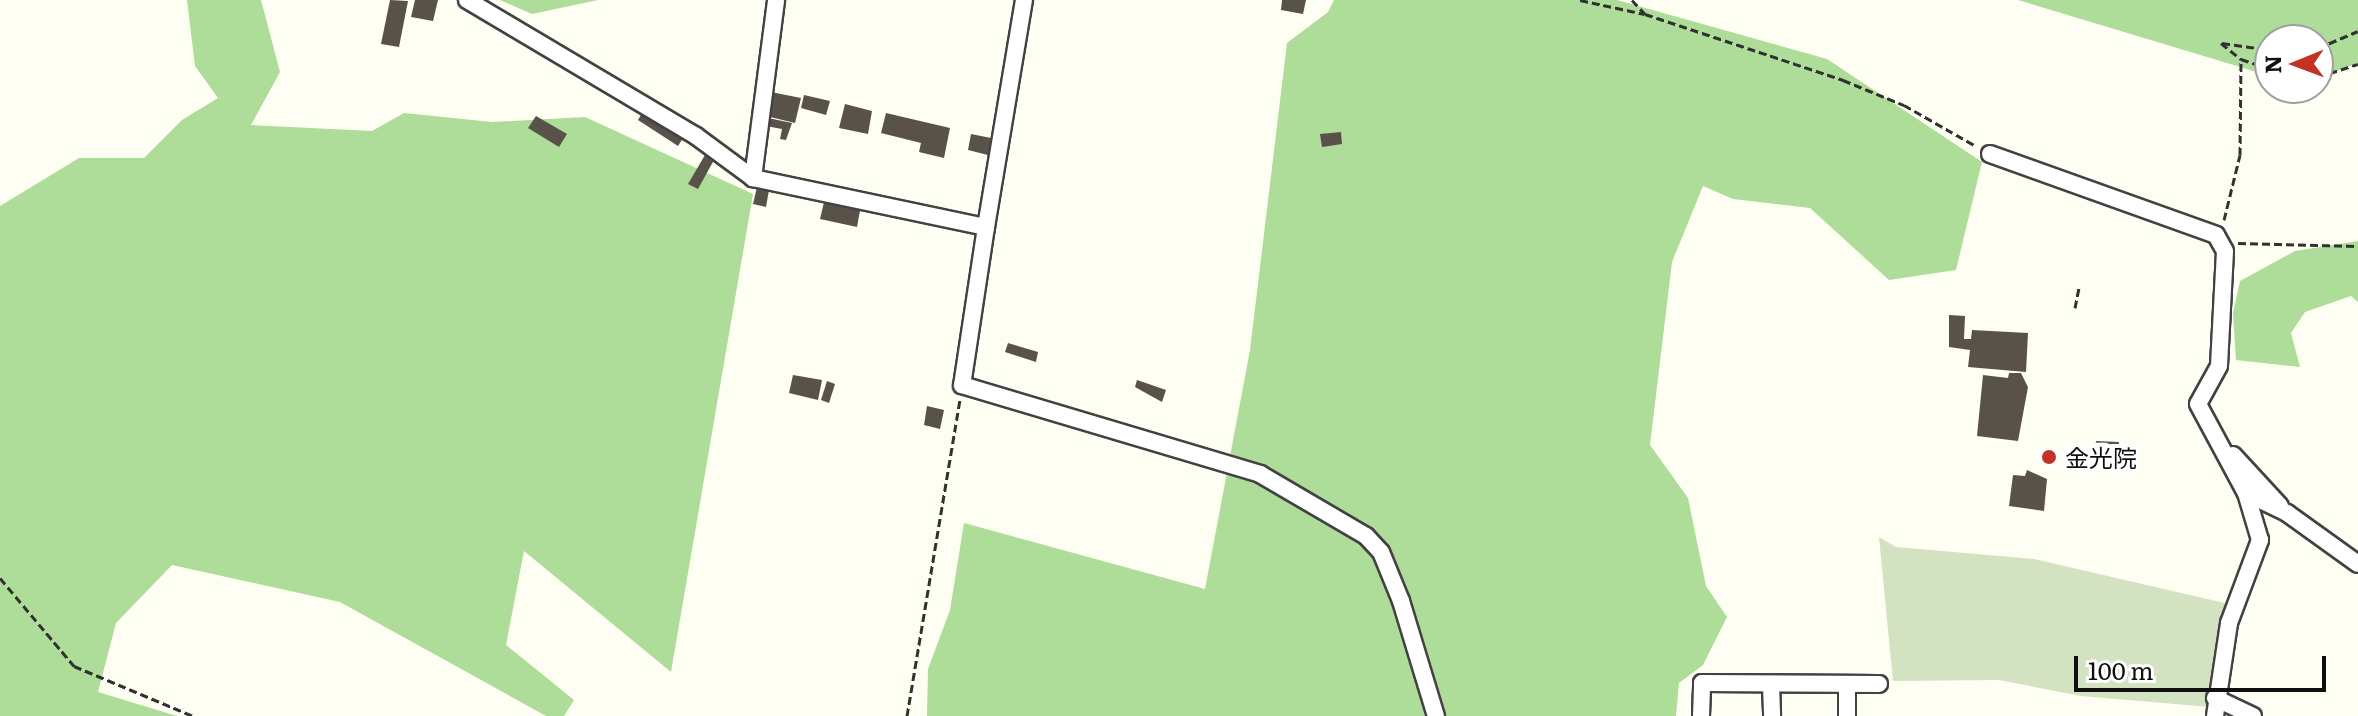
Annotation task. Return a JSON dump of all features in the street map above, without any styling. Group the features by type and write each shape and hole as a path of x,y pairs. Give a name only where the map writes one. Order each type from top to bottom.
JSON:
{"street":[{"path":"467,0 696,136 753,178 986,227"},
{"path":"753,178 776,0"},
{"path":"1024,0 962,385 1260,474 1366,536 1381,552 1396,588 1436,716"},
{"path":"1990,154 2136,204 2216,235 2223,243 2219,366 2198,404 2223,444 2246,493 2260,540 2229,623 2215,698 2215,716"},
{"path":"2223,444 2287,513"},
{"path":"2246,493 2287,513 2358,564"},
{"path":"1701,716 1702,683 1879,684"},
{"path":"1771,684 1772,716"},
{"path":"1847,684 1847,716"},
{"path":"2215,698 2253,716"}],"path":[{"path":"1580,0 1645,14 1891,98 1990,154"},
{"path":"1632,0 1645,14"},
{"path":"2334,41 2358,31"},
{"path":"2254,48 2221,43 2241,59 2254,63"},
{"path":"2241,59 2240,155 2223,243 2358,246"},
{"path":"2334,72 2358,64"},
{"path":"2075,308 2079,287"},
{"path":"907,716 962,385"},
{"path":"0,578 74,666 193,716"}],"green space":[{"path":"187,0 261,0 280,72 251,125 372,131 404,113 492,122 585,117 753,194 671,672 524,551 506,645 574,700 564,716 546,716 340,602 172,565 116,623 98,692 177,716 0,716 0,206 79,158 144,158 182,120 218,98 195,66"},
{"path":"500,0 598,0 532,14"},
{"path":"1334,0 1617,0 1827,59 1982,162 1956,270 1889,280 1810,208 1733,199 1703,186 1672,262 1650,445 1688,498 1706,586 1727,617 1703,665 1679,683 1676,716 927,716 928,669 950,610 964,523 1205,589 1250,350 1287,43 1328,12"},
{"path":"2018,0 2358,0 2358,63 2334,72 2334,24 2254,24 2254,71"},
{"path":"2358,241 2358,302 2351,296 2305,312 2291,333 2300,367 2236,360 2233,313 2240,281 2295,251"},
{"path":"1879,537 1896,547 2034,559 2233,605 2210,707 2081,696 1999,680 1893,681"}],"building":[{"path":"390,0 408,1 399,47 381,44"},
{"path":"415,0 438,0 433,21 411,17"},
{"path":"1282,0 1306,0 1303,14 1281,10"},
{"path":"771,92 801,98 795,123 766,116"},
{"path":"804,95 830,101 826,115 801,108"},
{"path":"845,104 872,111 868,134 839,128"},
{"path":"642,113 683,138 678,146 638,120"},
{"path":"886,113 950,128 944,158 919,152 921,143 881,133"},
{"path":"536,116 567,134 559,147 528,128"},
{"path":"768,118 792,123 786,140 780,139 782,129 766,126"},
{"path":"1341,132 1342,144 1322,147 1320,134"},
{"path":"971,134 991,138 988,155 968,150"},
{"path":"705,155 714,160 698,189 688,184"},
{"path":"757,187 769,190 766,207 753,204"},
{"path":"825,198 861,205 857,227 820,219"},
{"path":"1949,315 1965,316 1964,339 1971,339 1972,330 2028,333 2026,372 1968,367 1970,350 1949,347"},
{"path":"1008,343 1038,352 1036,362 1005,352"},
{"path":"2009,373 2021,373 2028,387 2018,441 1977,436 1983,375 2008,378"},
{"path":"793,375 822,380 818,400 789,393"},
{"path":"1137,380 1166,390 1162,402 1135,387"},
{"path":"827,381 835,384 829,403 821,400"},
{"path":"927,406 944,410 940,429 924,425"},
{"path":"2096,441 2119,442 2117,466 2094,464"},
{"path":"2027,470 2047,479 2044,511 2009,506 2013,475 2025,476"}],"place":[{"name":"金光院","path":"2049,457"}]}
